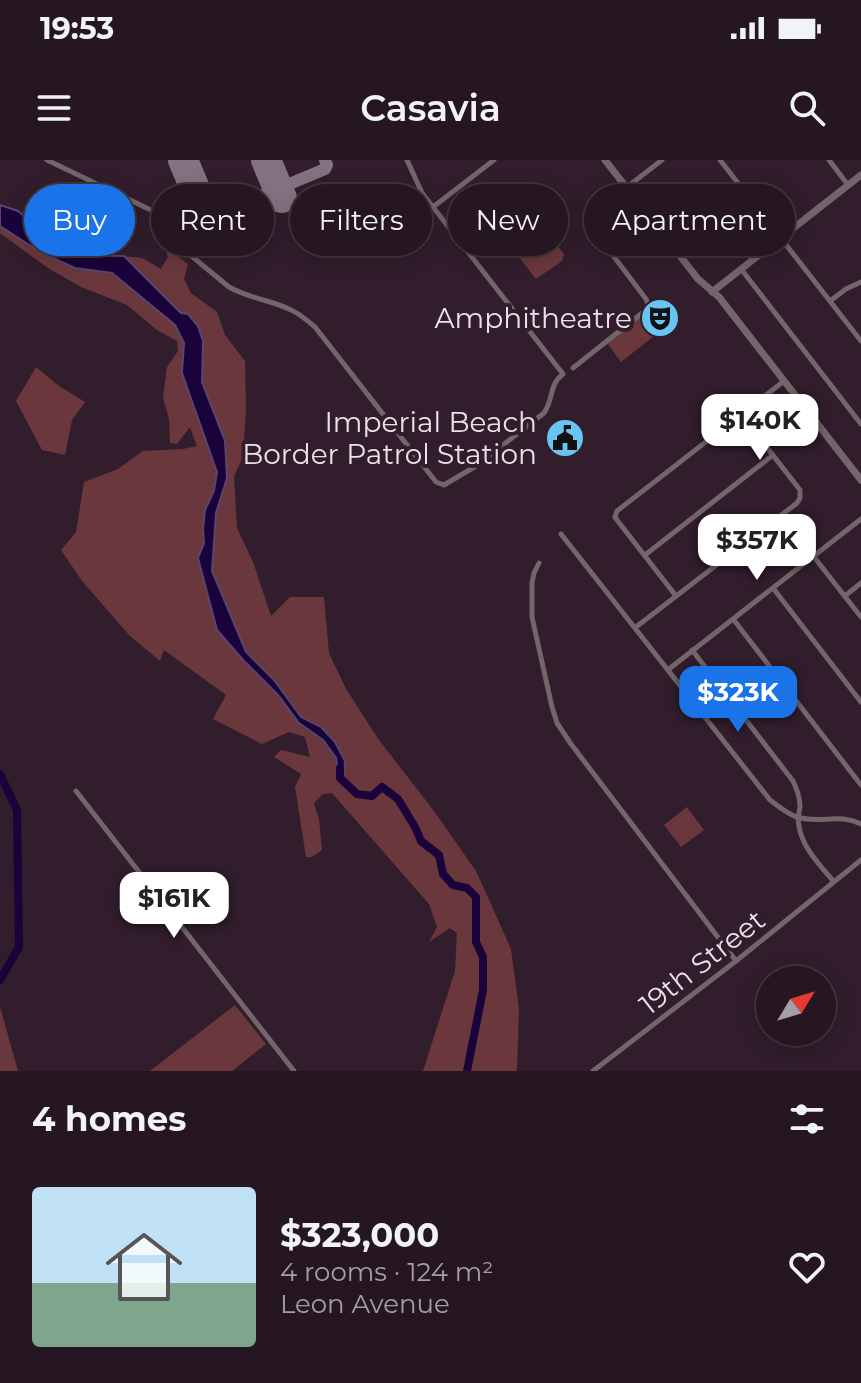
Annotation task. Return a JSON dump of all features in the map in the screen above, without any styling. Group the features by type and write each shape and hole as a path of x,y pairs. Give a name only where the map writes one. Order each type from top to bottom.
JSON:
{"street":[{"path":"47,160 155,212 172,240 238,292 290,309 304,317 439,484 446,484 518,437 547,409 554,383 563,374 433,207 417,185 407,160"},
{"path":"433,207 494,160"},
{"path":"605,160 624,184"},
{"path":"636,184 662,160"},
{"path":"720,160 739,184"},
{"path":"829,160 848,185"},
{"path":"795,227 861,175"},
{"path":"573,368 649,306 613,256"},
{"path":"680,256 698,279 719,297 861,480"},
{"path":"712,292 758,256"},
{"path":"795,256 861,341"},
{"path":"741,269 861,424"},
{"path":"830,301 861,282"},
{"path":"676,596 615,517 619,509 784,381"},
{"path":"636,627 800,498 800,490 741,414"},
{"path":"645,555 773,455"},
{"path":"669,669 861,519"},
{"path":"561,534 770,800 797,817 848,818 861,824"},
{"path":"814,557 861,617"},
{"path":"539,563 532,583 532,617 557,723 736,961"},
{"path":"845,596 861,583"},
{"path":"773,588 861,702"},
{"path":"733,619 861,785"},
{"path":"692,650 793,781 799,795 799,832 804,844 834,882"},
{"path":"76,791 294,1071"},
{"name":"19th Street","path":"593,1071 861,860"}],"shaded area":[{"path":"0,205 18,211 24,216 24,241 0,226"},
{"path":"0,226 24,241 24,250 0,233"},
{"path":"32,256 49,256 75,268 111,273 175,325 184,343 182,373 217,472 214,491 205,510 204,543 198,558 217,630 278,695 299,723 323,740 337,757 321,727 301,717 274,680 246,652 212,571 216,513 227,478 225,441 202,382 203,341 188,314 181,313 124,256 142,258 161,269 168,256 177,256 188,264 184,279 191,293 217,312 225,335 245,361 243,457 234,476 237,528 253,562 271,616 290,597 324,597 329,653 346,689 379,740 476,871 511,949 519,1009 517,1071 423,1071 455,971 457,933 450,928 429,942 437,927 429,904 332,793 323,794 314,803 322,850 312,857 306,857 295,787 301,774 274,757 281,750 310,757 305,737 289,732 262,744 213,719 226,695 164,650 160,661 130,636 82,581 61,550 76,532 84,482 118,469 143,451 197,446 190,427 177,444 170,443 169,419 163,398 167,367 178,351 177,341 157,330 127,305 81,287","holes":["337,758 344,772 339,779"]},
{"path":"49,256 124,256 198,326 203,341 202,382 225,441 227,478 216,513 212,571 246,652 274,680 301,717 321,727 335,742 345,761 344,772 339,779 336,758 323,740 299,723 278,695 217,630 198,558 204,543 205,510 214,491 217,472 182,373 184,343 175,325 112,273 75,268"},
{"path":"518,256 563,256 562,261 536,279"},
{"path":"649,311 663,329 621,362 607,343"},
{"path":"36,367 85,402 72,420 65,455 42,450 16,401"},
{"path":"687,807 704,830 681,847 664,825"},
{"path":"235,1005 266,1044 232,1071 150,1071"},
{"path":"0,1007 18,1071 0,1071"}],"waterway":[{"path":"340,768 340,778 357,794 372,796 382,787 398,799 421,841 439,855 443,874 453,885 467,888 476,897 476,942 483,957 483,990 467,1071"},
{"path":"0,774 17,810 19,947 0,980"}],"taxiway":[{"path":"274,191 325,169 325,160"}],"runway":[{"path":"183,160 193,184"},
{"path":"266,160 282,198"}],"place":[{"name":"Amphitheatre","path":"660,318"},
{"name":"Imperial Beach Border Patrol Station","path":"565,438"}]}
